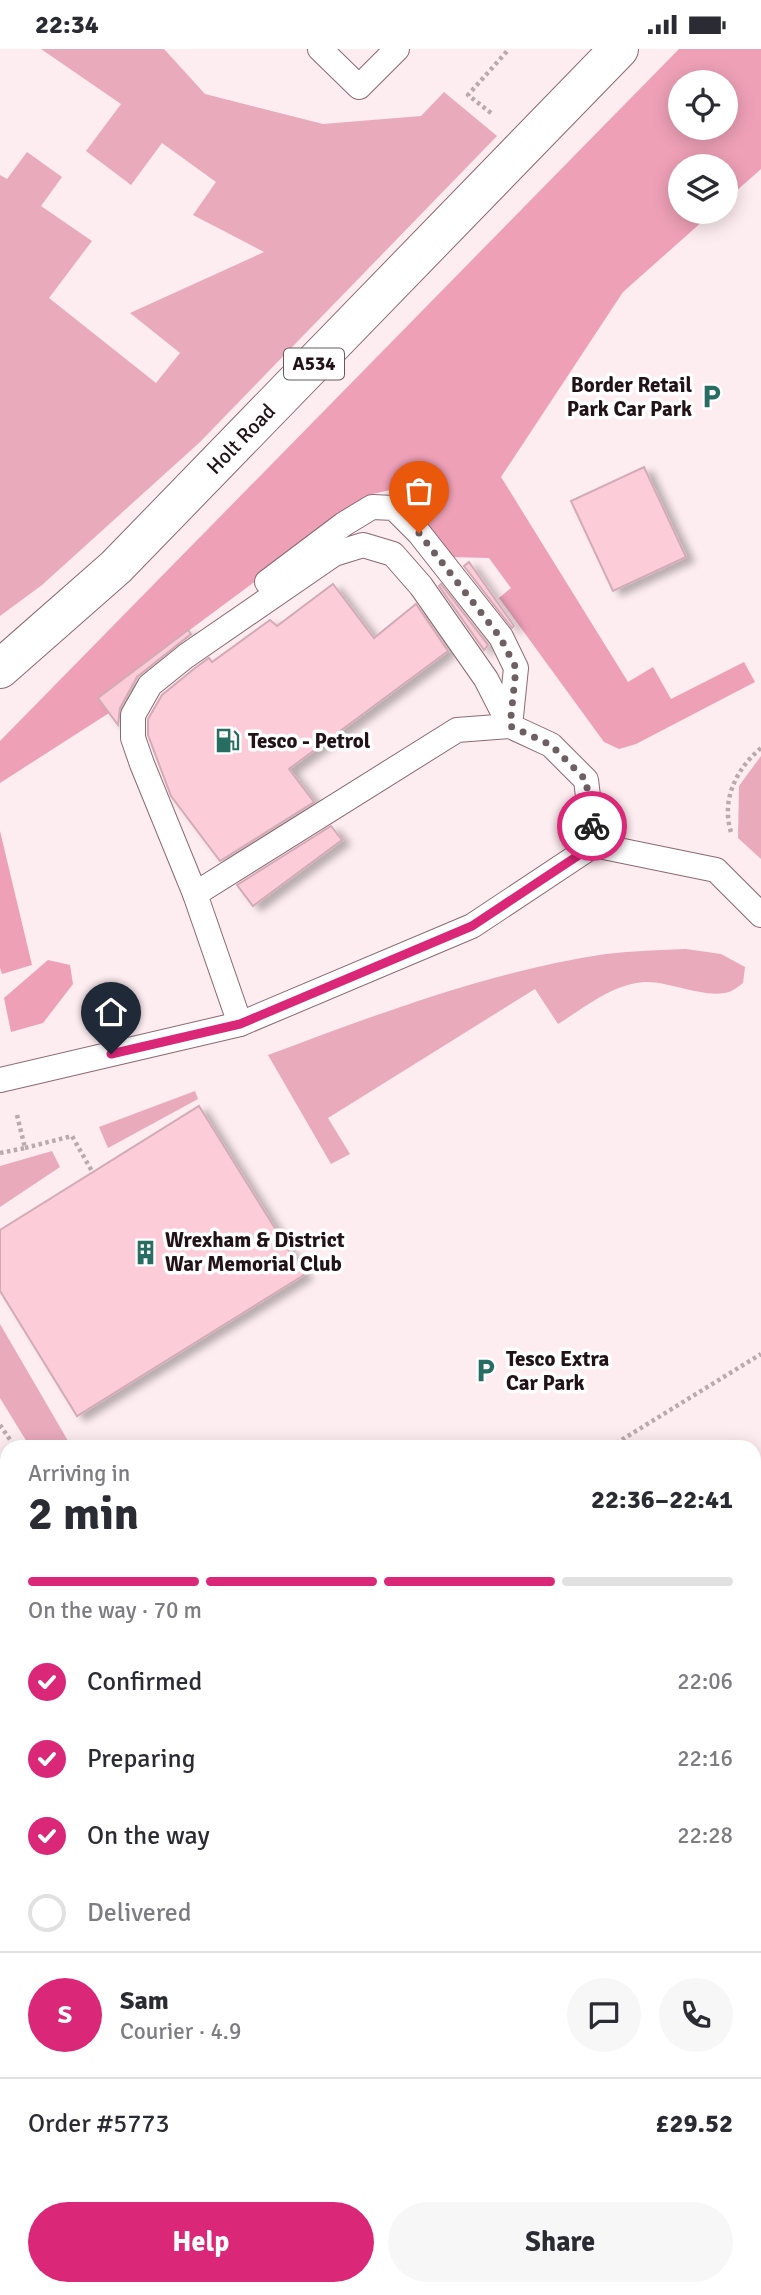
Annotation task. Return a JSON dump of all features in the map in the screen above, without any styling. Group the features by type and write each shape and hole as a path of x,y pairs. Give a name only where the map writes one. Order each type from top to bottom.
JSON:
{"main road":[{"name":"Holt Road","path":"0,669 116,567 619,49"}],"lane":[{"path":"320,49 359,87 397,49"},
{"path":"234,623 258,589 344,524 372,507 394,508 419,533 500,637 516,668 510,726"},
{"path":"240,1024 195,894 134,738 134,715 150,685 334,554 363,545 393,554 421,586 486,679 510,726"},
{"path":"195,894 457,730 510,726 551,745 586,780 594,845"},
{"path":"4,1079 240,1024 472,926 594,845 716,870 761,915"}],"path":[{"path":"509,49 468,95 530,143"},
{"path":"734,840 727,819 733,781 761,748"},
{"path":"4,1079 25,1148"},
{"path":"0,1153 72,1136 93,1173"},
{"path":"621,1440 761,1354"},
{"path":"0,1425 10,1440"}],"shaded area":[{"path":"41,49 164,49 205,94 323,124 421,116 444,92 497,136 200,442 42,585 0,616 0,175 7,179 27,152 62,177 41,206 92,241 49,298 156,383 180,353 130,313 264,252 193,215 216,182 162,143 131,185 86,151 121,104"},
{"path":"679,49 761,49 761,169 738,189 738,154 668,154 668,224 700,224 623,292 501,477 628,682 653,667 671,699 744,662 755,682 636,744 619,749 604,742 499,598 511,588 489,558 449,557 405,494 390,490 373,494 98,698 109,713 0,783 0,741"},
{"path":"761,756 761,859 738,838 739,786"},
{"path":"0,831 32,965 2,974 0,968"},
{"path":"686,949 721,954 745,967 743,983 720,994 656,983 635,983 600,997 558,1024 535,989 328,1118 350,1154 331,1164 268,1055 435,995 520,971 606,954"},
{"path":"48,960 70,965 73,984 43,1023 11,1032 4,998"},
{"path":"195,1091 198,1099 108,1148 99,1127"},
{"path":"52,1151 60,1167 0,1207 0,1166"},
{"path":"0,1324 68,1440 26,1440 0,1398"}],"building":[{"path":"644,467 686,557 613,591 571,501"},
{"path":"469,562 514,626 512,628 464,566"},
{"name":"Tesco - Petrol","path":"333,584 374,638 416,604 448,651 289,769 314,802 220,861 171,796 148,735 148,719 162,695 195,668 209,658 212,662 270,620 277,626"},
{"path":"441,584 488,645 484,650 439,586"},
{"path":"188,630 191,634 137,677 120,708 118,725 98,698"},
{"path":"331,826 342,840 253,906 237,885"},
{"name":"Wrexham & District War Memorial Club","path":"199,1106 304,1275 77,1416 0,1291 0,1230"}],"way so far":[{"path":"419,533 500,637 516,668 510,726 551,745 586,780 592,826"}],"place":[{"name":"Border Retail Park Car Park","path":"712,397"},
{"name":"Tesco - Petrol","path":"228,741"},
{"name":"Wrexham & District War Memorial Club","path":"145,1252"},
{"name":"Tesco Extra Car Park","path":"486,1371"}],"route":[{"path":"111,1054 240,1024 472,926 594,845 592,826"}]}
